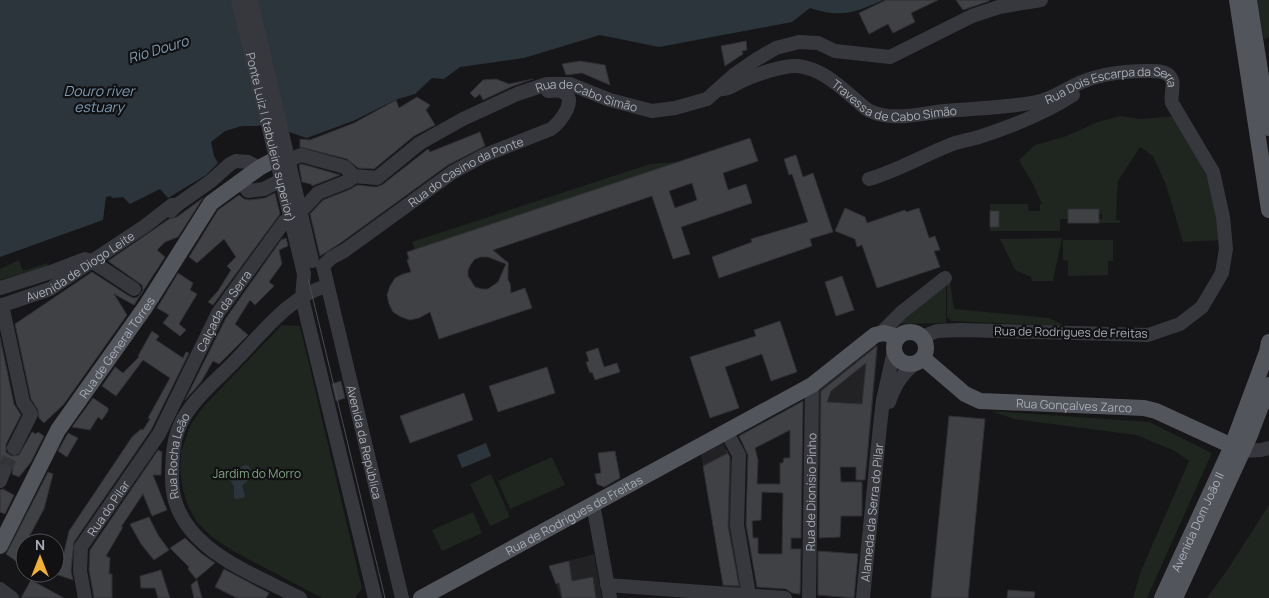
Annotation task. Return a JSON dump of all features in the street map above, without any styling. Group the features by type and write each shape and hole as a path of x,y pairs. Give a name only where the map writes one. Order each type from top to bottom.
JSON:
{"main road":[{"name":"Rua de General Torres","path":"0,546 58,430 146,306 211,203 258,168 281,156 244,0"},
{"path":"1237,0 1264,122"},
{"path":"1249,0 1264,122 1269,210"},
{"path":"881,333 890,334 896,344 896,356 904,364 919,361 925,354 926,345 922,336 918,333 908,332 896,344"},
{"name":"Rua de Rodrigues de Freitas","path":"421,598 812,385 871,338 881,333"},
{"path":"1238,448 1269,342"},
{"name":"Rua Gonçalves Zarco","path":"919,361 965,394 980,401 1144,408 1156,411 1238,448"},
{"path":"1238,448 1269,385"},
{"name":"Avenida Dom João II","path":"1162,598 1238,448"},
{"name":"Avenida Dom João II","path":"1175,598 1238,448"}],"street":[{"name":"Ponte Luiz I (tabuleiro superior)","path":"238,0 304,274"},
{"name":"Ponte Luiz I (tabuleiro superior)","path":"251,0 318,263"},
{"name":"Rua de Cabo Simão","path":"241,181 248,191 271,186 279,181 289,160 301,155 345,167 354,176 378,178 420,143 463,119 517,94 547,84 570,84 610,100 652,111 675,108 708,99 735,74 776,48 799,42 818,43 835,51 890,57 972,16 999,8 1041,0"},
{"name":"Travessa de Cabo Simão","path":"719,89 727,90 739,82 786,66 812,68 827,76 870,111 883,115 902,116 1007,107 1038,102 1049,99 1075,84"},
{"name":"Rua Dois Escarpa da Serra","path":"869,179 890,173 927,154 957,142 1032,118 1054,108 1074,94 1075,84 1108,74 1127,71 1165,73 1171,77 1173,82 1170,96 1172,103 1217,182"},
{"name":"Rua do Casino da Ponte","path":"318,263 344,251 453,172 485,155 551,129 560,123 568,110 569,101 566,94 561,91 532,89"},
{"name":"Avenida de Diogo Leite","path":"1,305 50,289 157,218 162,218 225,168 236,162 248,162 258,168"},
{"name":"Calçada da Serra","path":"163,427 218,313 275,233 284,222 305,207 318,193 348,181 354,176"},
{"name":"Rua de Rodrigues de Freitas","path":"922,336 937,331 961,330 1148,335 1180,324 1202,307 1222,273 1226,249 1217,182"},
{"path":"0,288 85,259 93,262 134,289"},
{"name":"Avenida da República","path":"318,263 327,286 402,598"},
{"name":"Avenida da República","path":"304,274 302,298 375,598"},
{"name":"Rua de Rodrigues de Freitas","path":"881,333 902,312 945,278"},
{"path":"302,298 315,289 327,286"},
{"name":"Rua Rocha Leão","path":"300,598 228,561 206,546 190,530 178,510 171,483 172,449 183,419 196,402 282,312 302,298"},
{"path":"1,305 5,350 23,402 31,414 14,448"},
{"name":"Alameda da Serra do Pilar","path":"863,598 883,400 896,344"},
{"name":"Alameda da Serra do Pilar","path":"880,426 891,395 899,380 919,361"},
{"name":"Rua de Dionísio Pinho","path":"809,598 812,385"},
{"path":"163,427 169,434 165,458 165,474 166,480 171,483"},
{"name":"Rua do Pilar","path":"85,598 80,571 82,548 163,427"},
{"path":"726,431 739,455 737,524 749,595"},
{"path":"1238,448 1260,450 1269,448"},
{"path":"593,504 608,591 749,595 785,598"},
{"path":"0,589 12,598"}],"shaded area":[{"path":"874,344 878,347 867,467 818,467 818,390"},
{"path":"722,440 731,461 736,460 746,589 723,586 701,453"},
{"path":"594,554 602,598 561,598 549,566"}],"green space":[{"path":"1257,0 1269,0 1269,37 1264,39"},
{"path":"1121,116 1140,119 1177,116 1197,153 1212,190 1222,240 1183,242 1166,185 1153,156 1140,147 1118,181 1116,220 1120,220 1120,223 1099,223 1099,219 1102,219 1102,214 1068,210 1068,219 1060,219 1060,231 990,231 990,204 1028,204 1029,211 1040,211 1040,204 1042,204 1019,160 1035,145 1064,137 1098,122"},
{"path":"678,162 415,250 412,242 650,164"},
{"path":"1062,238 1053,281 1032,281 1031,277 1015,270 1000,239"},
{"path":"1063,240 1113,240 1113,261 1108,261 1108,275 1068,276 1068,261 1063,260"},
{"path":"19,260 23,271 47,263 48,266 0,280 0,269"},
{"path":"946,280 946,323 896,324"},
{"path":"947,280 950,281 954,309 1049,318 1065,326 952,321 947,317"},
{"name":"Jardim do Morro","path":"282,325 300,326 362,588 355,598 322,598 233,551 212,537 197,522 188,506 183,490 180,472 181,451 191,424 204,406"},
{"path":"991,411 1149,422 1210,452 1211,455 1147,598 1133,598 1141,571 1189,461 1175,451 1136,435 1014,419"},
{"path":"552,457 565,485 510,509 498,481"},
{"path":"491,474 510,517 490,526 470,484"},
{"path":"1269,505 1269,598 1207,598 1228,569"},
{"path":"473,512 482,533 442,551 432,530"}],"water":[{"name":"Douro river estuary","path":"0,0 883,0 847,13 830,13 810,8 792,22 659,47 600,35 524,58 460,67 444,79 432,78 415,94 395,100 353,121 307,138 286,131 283,121 257,126 242,126 225,131 211,142 214,156 218,163 206,175 168,198 160,189 130,204 123,197 106,197 103,220 0,257"},
{"path":"486,443 491,456 462,468 457,455"},
{"path":"245,465 249,466 251,471 248,480 242,486 245,496 235,499 234,487 229,477 230,473"}],"building":[{"path":"886,0 938,0 911,13 915,22 893,33 888,24 869,34 859,13"},
{"path":"956,0 989,0 989,1 963,10"},
{"path":"746,41 747,50 742,51 743,54 725,66 721,46"},
{"path":"580,61 605,65 610,85 582,73 566,75 562,64"},
{"path":"496,79 509,84 533,79 483,100 480,94 475,98 470,93 483,80"},
{"path":"417,97 430,105 426,110 435,125 414,136 374,169 358,168 347,159 300,147 300,139 310,140 354,123 396,100 399,108"},
{"path":"480,132 485,146 448,165 320,256 310,214 323,200 357,185 376,187 382,185 428,149 430,152"},
{"path":"750,138 758,161 723,173 728,190 746,184 752,203 681,227 690,254 673,259 652,196 493,250 507,261 509,265 508,280 511,293 525,288 532,308 439,339 430,312 410,320 393,312 389,304 387,295 395,278 411,272 407,260 409,259 407,252","holes":["692,183 697,200 675,208 669,191","488,257 506,264 498,282 488,289 475,287 468,276 471,264 475,259"]},
{"path":"796,155 803,177 813,173 833,232 810,239 812,246 719,278 712,257 752,242 751,239 808,222 792,174 789,175 784,159"},
{"path":"302,164 340,175 312,186 302,182 299,165"},
{"path":"275,193 280,214 213,305 208,302 218,291 231,270 227,266 236,257 224,239 197,263 189,257 218,210 239,195 249,200 265,198"},
{"path":"203,198 178,237 165,242 157,250 165,257 134,305 114,294 127,315 64,404 44,423 39,418 38,410 31,399 15,324 92,272 129,296 138,297 143,290 142,285 108,261"},
{"path":"845,208 865,217 867,223 905,210 906,212 919,208 929,238 935,236 940,250 934,251 940,267 877,288 862,245 857,247 855,239 835,231"},
{"path":"1068,209 1099,209 1099,223 1068,223"},
{"path":"990,211 999,211 999,227 990,227"},
{"path":"286,238 288,246 279,250 282,264 269,282 274,286 255,305 250,300 235,324 248,335 219,364 213,361 201,382 185,400 226,318 281,240"},
{"path":"178,273 193,283 190,290 197,294 179,324 186,330 180,336 163,323 169,315 157,308"},
{"path":"842,276 854,310 836,316 825,282"},
{"path":"780,321 797,372 771,381 762,354 725,367 739,408 710,418 690,357 756,336 754,330"},
{"path":"152,331 159,336 156,340 183,358 186,352 189,353 151,430 74,542 71,571 73,580 65,577 65,548 69,531 132,437 141,429 143,430 170,378 143,360 116,396 102,386 115,367 123,373 138,356"},
{"path":"0,337 14,404 21,415 6,444 6,452 11,456 19,455 32,432 36,434 38,432 44,436 31,462 19,477 12,474 13,469 8,463 0,463"},
{"path":"877,346 865,480 856,480 856,467 840,467 841,482 862,482 862,516 841,516 840,537 819,538 821,391","holes":["866,363 862,404 827,402 831,391"]},
{"path":"598,348 604,367 617,363 620,372 595,380 586,362 589,361 586,352"},
{"path":"547,367 555,393 498,412 489,386"},
{"path":"341,381 345,398 336,401 332,384"},
{"path":"464,393 473,420 410,443 400,416"},
{"path":"93,398 108,408 102,420 98,417 90,430 72,427"},
{"path":"803,401 801,538 791,538 791,549 801,549 800,594 792,593 786,589 757,587 746,524 748,455 739,436","holes":["790,430 790,458 784,458 783,463 780,463 780,484 757,484 758,460 755,448","762,492 783,493 782,554 758,553 758,538 753,538 752,521 761,520"]},
{"path":"949,416 985,419 968,598 931,598"},
{"path":"68,433 78,438 67,457 58,451"},
{"path":"158,450 162,452 161,475 153,475 167,510 152,516 143,494 121,527 123,527 106,556 110,558 109,574 112,574 112,598 94,598 89,570 90,550"},
{"path":"615,451 620,478 604,487 597,484 595,474 601,473 598,453"},
{"path":"728,453 730,457 728,526 739,586 723,585 703,466"},
{"path":"48,472 53,474 44,509 31,533 17,533"},
{"path":"3,489 14,495 5,514 0,512 0,490"},
{"path":"149,517 158,535 169,550 154,560 141,544 130,524"},
{"path":"15,536 15,560 6,554"},
{"path":"185,538 215,563 196,579 188,569 189,567 170,548"},
{"path":"818,551 858,554 854,598 818,595"},
{"path":"569,561 572,581 593,577 596,598 562,598 559,583 556,584 549,566"},
{"path":"224,569 269,593 266,598 237,598 215,587"},
{"path":"161,570 170,598 158,598 155,588 141,588 140,576"},
{"path":"197,580 202,598 194,598 191,585"},
{"path":"29,583 36,583 64,598 21,598"},
{"path":"1008,590 1035,592 1034,598 1007,598"}],"tunnel":[{"path":"4,471 14,448"}],"tram line":[{"path":"241,0 385,598"}],"water label":[{"name":"Rio Douro","path":"158,49"}]}
